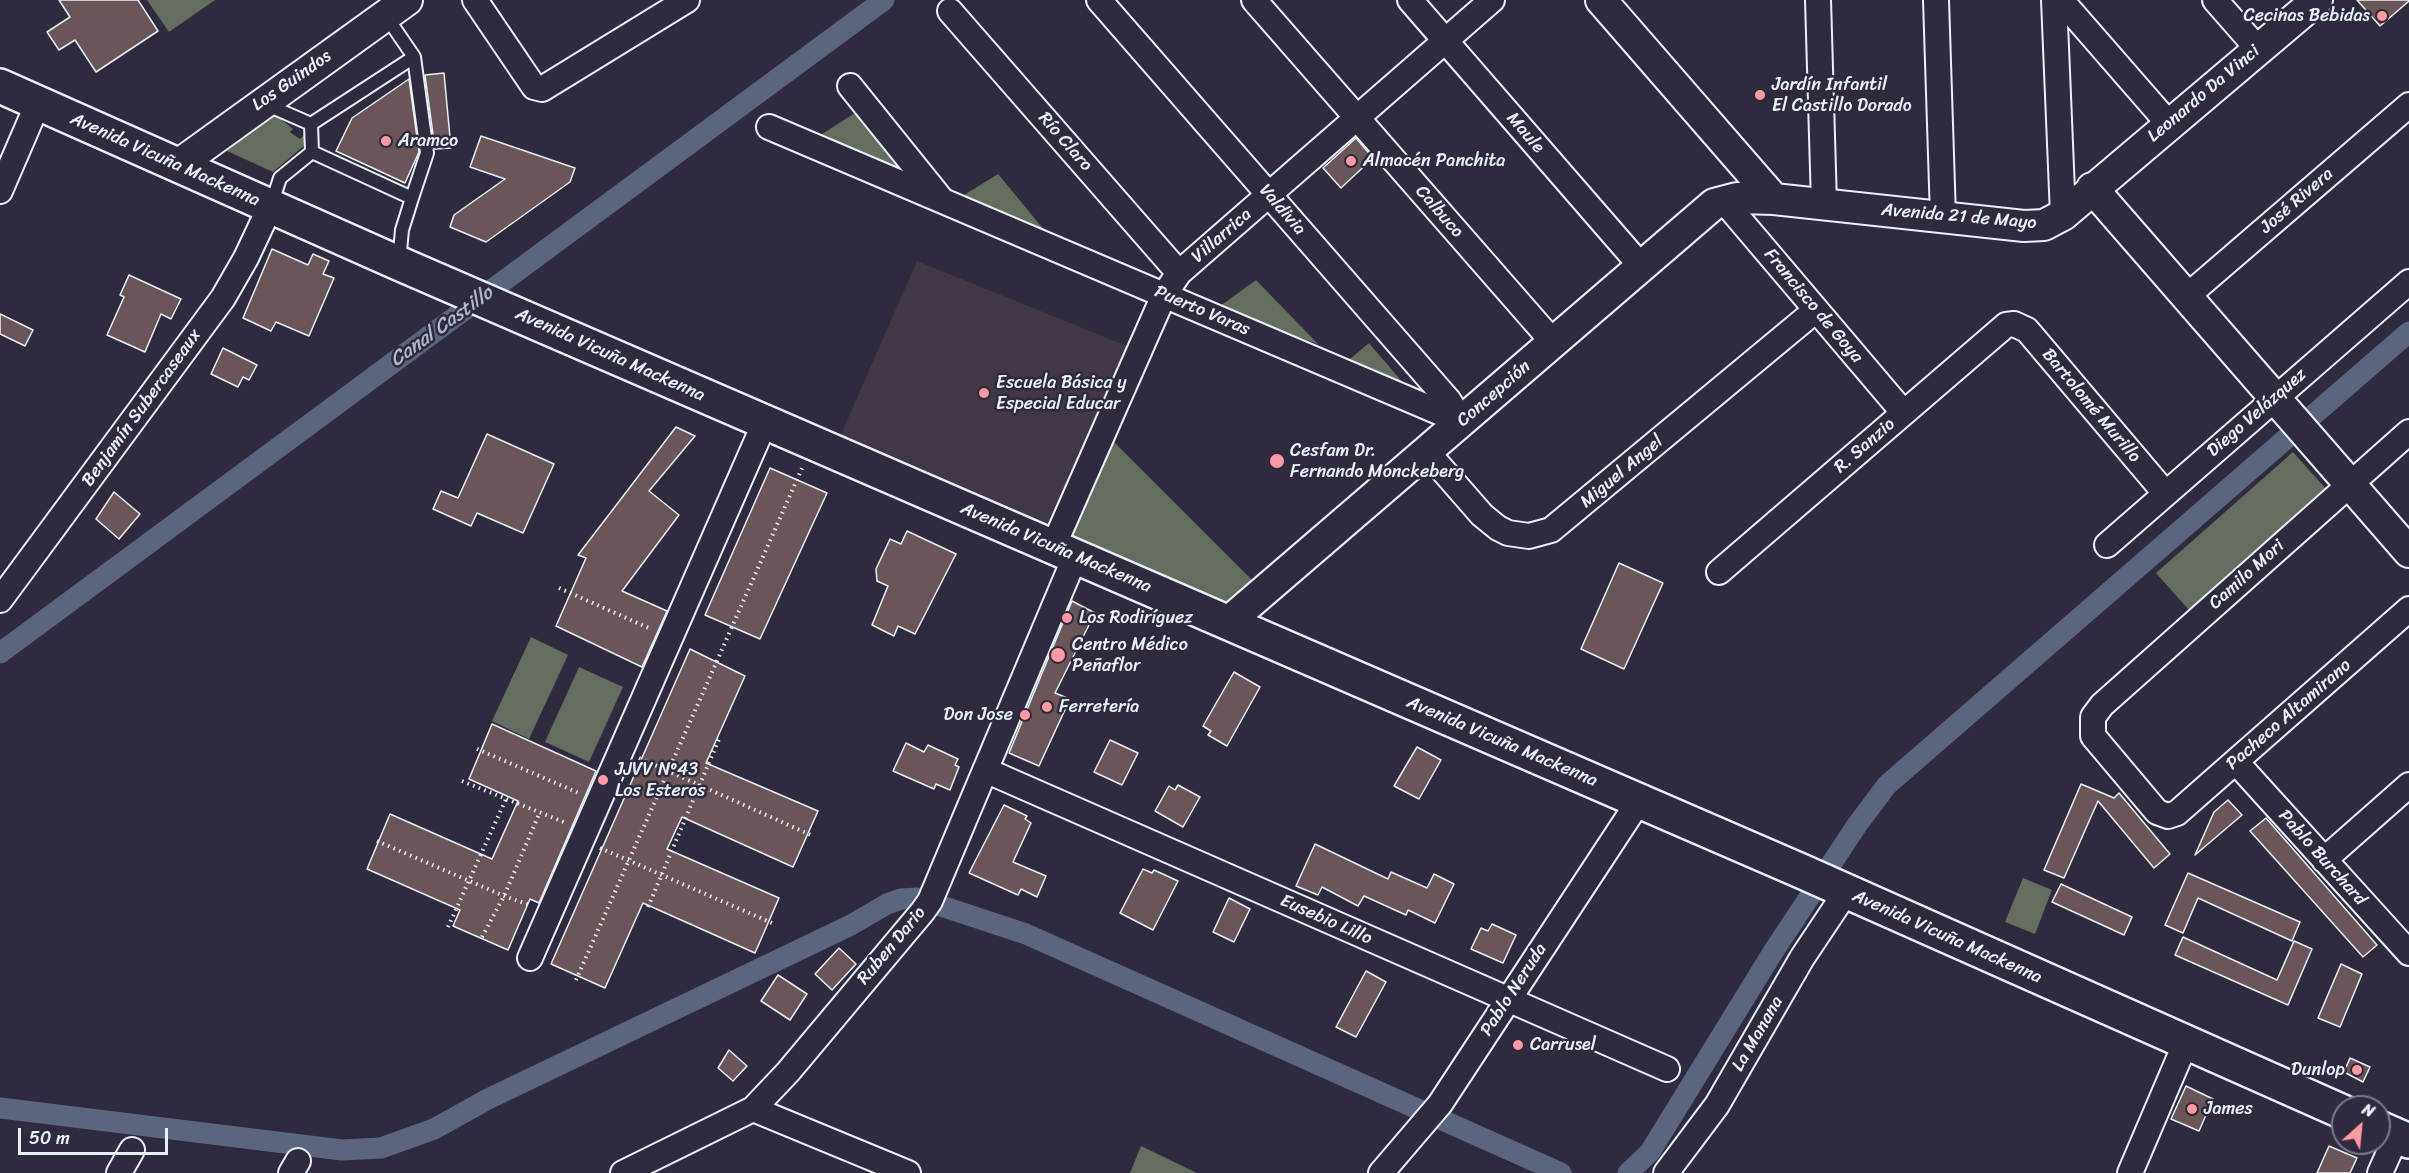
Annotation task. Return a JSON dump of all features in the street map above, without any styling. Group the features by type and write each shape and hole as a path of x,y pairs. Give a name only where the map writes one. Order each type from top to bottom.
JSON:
{"main road":[{"name":"Avenida Vicuña Mackenna","path":"0,86 398,263 1801,871 2331,1107"}],"street":[{"path":"475,0 534,87 542,89 687,0"},
{"name":"Valdivia","path":"1099,0 1449,401 1462,422"},
{"name":"Calbuco","path":"1254,0 1553,342"},
{"name":"Maule","path":"1410,0 1641,266"},
{"name":"Villarrica","path":"1064,552 1164,295 1179,273 1492,0"},
{"path":"1601,0 1774,199"},
{"path":"1818,0 1824,204"},
{"path":"1936,0 1943,217"},
{"path":"2054,0 2063,215"},
{"path":"2061,0 2169,124"},
{"path":"2216,0 2258,49"},
{"name":"Leonardo Da Vinci","path":"2092,188 2317,0"},
{"name":"Los Guindos","path":"178,165 261,102 396,8"},
{"name":"Río Claro","path":"950,11 1179,273"},
{"name":"Puerto Varas","path":"850,86 943,201"},
{"path":"0,191 38,103"},
{"name":"José Rivera","path":"2186,297 2409,105"},
{"name":"Puerto Varas","path":"769,127 1462,422"},
{"path":"2092,188 2409,552"},
{"name":"Avenida 21 de Mayo","path":"1774,199 2034,226 2054,221 2092,188"},
{"path":"1723,200 1774,199"},
{"name":"Concepción","path":"1227,623 1702,212 1723,200"},
{"name":"Francisco de Goya","path":"1723,200 1904,412"},
{"name":"Benjamín Subercaseaux","path":"0,600 223,298 246,258 270,207"},
{"name":"Diego Velázquez","path":"2107,545 2165,493 2280,404 2409,282"},
{"name":"Miguel Angel","path":"1427,452 1482,515 1498,528 1508,533 1529,536 1551,530 1816,310"},
{"name":"R. Sanzio","path":"1719,572 2000,329 2014,324"},
{"name":"Bartolomé Murillo","path":"2014,324 2027,330 2165,493"},
{"path":"530,958 765,422"},
{"name":"Camilo Mori","path":"2168,816 2157,812 2096,742 2092,723 2102,705 2409,432"},
{"name":"Ruben Dario","path":"623,1173 753,1109 788,1072 930,901 985,771 1064,552"},
{"name":"Pacheco Altamirano","path":"2168,816 2177,813 2409,609"},
{"name":"Pablo Burchard","path":"2236,762 2409,953"},
{"name":"Eusebio Lillo","path":"985,771 1667,1069"},
{"path":"2324,860 2409,785"},
{"name":"Pablo Neruda","path":"1381,1173 1440,1104 1639,801"},
{"name":"La Manana","path":"1666,1173 1718,1105 1802,958 1846,892"},
{"path":"2130,1173 2186,1042"},
{"path":"753,1109 908,1173"},
{"path":"2380,1173 2395,1135"},
{"path":"119,1173 132,1150"}],"lane":[{"path":"396,8 414,57 426,153 402,230 398,263"},
{"path":"311,124 414,57"},
{"path":"261,102 311,124"},
{"path":"311,124 312,152"},
{"path":"312,152 412,198"},
{"path":"270,207 280,178 312,152"}],"path":[{"path":"576,980 813,443"},
{"path":"559,588 670,638"},
{"path":"648,907 719,739"},
{"path":"477,749 598,801"},
{"path":"621,750 813,836"},
{"path":"462,781 540,812 629,860 772,923"},
{"path":"448,927 506,799"},
{"path":"482,938 504,896 540,812"},
{"path":"377,841 504,896 550,911"}],"shaded area":[{"path":"147,0 215,0 169,32"},
{"path":"271,111 293,129 290,132 300,139 304,135 306,144 273,172 214,145"},
{"path":"858,111 915,180 816,138"},
{"path":"998,174 1055,243 956,200"},
{"name":"Escuela Básica y Especial Educar","path":"917,261 1127,346 1050,537 838,441"},
{"path":"1256,280 1318,344 1216,309"},
{"path":"1369,343 1410,391 1345,363"},
{"path":"1113,441 1253,581 1210,613 1061,549"},
{"path":"2293,452 2326,489 2189,610 2156,573"},
{"path":"531,637 568,655 529,739 492,721"},
{"path":"579,667 623,687 589,762 545,742"},
{"path":"2023,878 2052,890 2035,934 2005,922"},
{"path":"1141,1146 1197,1173 1130,1173"}],"building":[{"path":"59,0 138,0 158,31 96,72 75,40 59,50 47,32 70,17"},
{"name":"Cecinas Bebidas","path":"2357,0 2409,0 2409,1 2380,26"},
{"path":"444,73 451,148 435,149 425,75"},
{"path":"409,79 419,152 405,183 336,151 352,118"},
{"path":"481,136 575,168 570,182 486,242 450,227 454,215 505,179 470,167"},
{"name":"Almacén Panchita","path":"1356,138 1373,158 1341,188 1323,168"},
{"path":"272,249 308,265 313,254 329,261 323,274 334,278 309,336 276,322 271,331 243,318"},
{"path":"129,275 181,299 171,319 161,314 145,352 107,335 124,297 120,295"},
{"path":"0,314 33,330 25,346 0,334"},
{"path":"223,348 257,365 249,380 243,377 238,387 211,374"},
{"path":"676,427 695,436 649,491 679,515 622,591 667,611 642,667 556,626 586,558 578,555"},
{"path":"487,434 554,464 523,533 477,513 471,526 433,509 441,491 458,498"},
{"path":"770,468 827,493 760,639 705,615"},
{"path":"114,492 140,514 119,539 96,519"},
{"path":"907,531 956,554 915,634 898,626 894,636 872,625 888,586 877,581 876,569 890,539 901,544"},
{"path":"1619,563 1663,583 1624,669 1581,649"},
{"path":"1072,601 1095,613 1055,693 1070,699 1039,766 1009,753"},
{"path":"690,649 745,676 706,763 818,811 793,867 682,817 667,849 779,898 755,953 643,903 605,988 551,964"},
{"path":"1234,672 1260,687 1227,746 1208,735 1211,731 1203,726"},
{"path":"492,724 596,771 539,903 530,899 508,950 453,926 460,910 367,869 390,814 492,859 518,801 469,779"},
{"path":"1110,740 1138,753 1122,785 1094,772"},
{"path":"906,743 924,752 928,745 958,759 955,765 959,767 950,790 936,784 934,789 893,771"},
{"path":"1417,747 1441,760 1419,799 1394,786"},
{"path":"2081,784 2114,798 2119,793 2170,854 2154,868 2098,801 2064,878 2044,870"},
{"path":"1178,785 1200,797 1183,827 1155,811 1169,786 1175,790"},
{"path":"2228,800 2242,815 2195,855 2214,812"},
{"path":"1004,805 1027,816 1025,819 1031,823 1013,862 1046,876 1037,897 1021,889 1018,895 969,873"},
{"path":"2266,818 2377,945 2363,957 2250,831"},
{"path":"1315,844 1388,879 1391,872 1427,888 1434,874 1454,884 1435,923 1408,910 1406,915 1364,896 1358,906 1322,887 1318,895 1296,886"},
{"path":"1143,869 1152,873 1154,870 1178,881 1153,930 1120,913"},
{"path":"2188,873 2300,922 2292,941 2198,898 2183,933 2165,925"},
{"path":"2061,884 2132,917 2124,935 2052,902"},
{"path":"1229,898 1250,909 1234,942 1213,932"},
{"path":"1492,924 1516,935 1503,963 1471,949 1481,928 1488,931"},
{"path":"2183,937 2277,980 2294,941 2312,949 2288,1005 2175,955"},
{"path":"839,948 856,964 832,990 815,974"},
{"path":"2341,964 2362,974 2340,1027 2318,1018"},
{"path":"1366,971 1386,982 1356,1037 1336,1027"},
{"path":"778,975 807,994 790,1020 761,1001"},
{"path":"729,1050 747,1066 733,1081 718,1068"},
{"name":"Dunlop","path":"2350,1058 2370,1067 2363,1082 2344,1072"},
{"name":"James","path":"2186,1086 2213,1099 2199,1131 2171,1119"},
{"path":"2329,1146 2331,1155 2350,1155 2357,1158 2350,1173 2317,1173"}],"waterway":[{"name":"Canal Castillo","path":"0,653 884,0"},
{"path":"1628,1173 1650,1152 1773,952 1857,825 1887,785 2409,332"},
{"path":"0,1108 342,1150 381,1148 434,1129 488,1099 851,925 887,904 901,899 917,898 1026,934 1561,1173"}],"place":[{"name":"Cecinas Bebidas","path":"2382,16"},
{"name":"Jardín Infantil El Castillo Dorado","path":"1760,95"},
{"name":"Aramco","path":"386,141"},
{"name":"Almacén Panchita","path":"1351,161"},
{"name":"Escuela Básica y Especial Educar","path":"984,393"},
{"name":"Cesfam Dr. Fernando Monckeberg","path":"1277,461"},
{"name":"Los Rodiríguez","path":"1067,618"},
{"name":"Centro Médico Peñaflor","path":"1058,655"},
{"name":"Ferretería","path":"1047,707"},
{"name":"Don Jose","path":"1025,715"},
{"name":"JJVV Nº43 Los Esteros","path":"603,780"},
{"name":"Carrusel","path":"1518,1045"},
{"name":"Dunlop","path":"2357,1070"},
{"name":"James","path":"2192,1109"}]}
